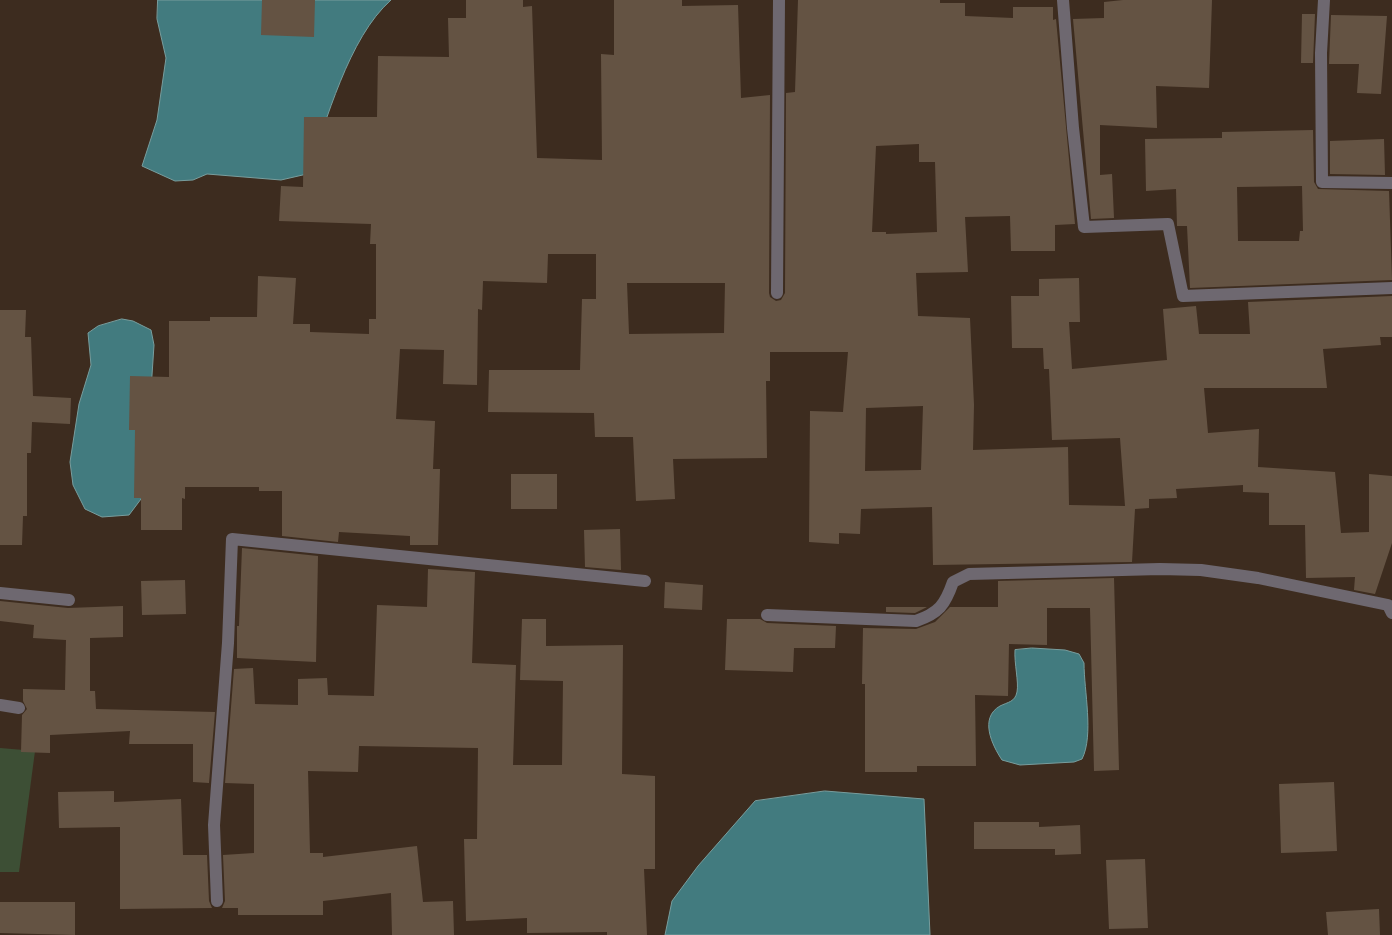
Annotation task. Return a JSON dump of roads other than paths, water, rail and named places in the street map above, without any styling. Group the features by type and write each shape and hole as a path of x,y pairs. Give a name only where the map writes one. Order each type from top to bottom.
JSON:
{"street":[{"path":"778,293 779,0"},
{"path":"1064,0 1072,128 1084,227 1168,224 1183,296 1392,288"},
{"path":"1324,0 1321,54 1322,182 1392,183"},
{"path":"217,901 214,825 228,643 232,539 645,581"},
{"path":"767,615 916,621 933,615 948,599 953,582 969,574 1160,569 1201,570 1258,578 1388,605 1392,613"},
{"path":"0,593 69,600"},
{"path":"0,705 19,708"}],"water":[{"path":"158,0 391,0 376,16 351,58 340,81 307,174 281,180 207,174 193,180 175,181 142,166 157,120 166,58 157,19"},
{"path":"122,319 133,321 151,330 154,345 144,495 129,515 102,517 85,509 73,485 70,462 79,404 91,365 88,333 98,326"},
{"path":"1032,648 1065,650 1079,654 1084,663 1088,725 1086,749 1082,759 1074,762 1020,765 1002,760 991,739 989,732 990,717 1000,706 1013,700 1017,692 1015,650"},
{"path":"825,791 924,799 930,935 665,935 672,901 698,866 755,801"}]}
